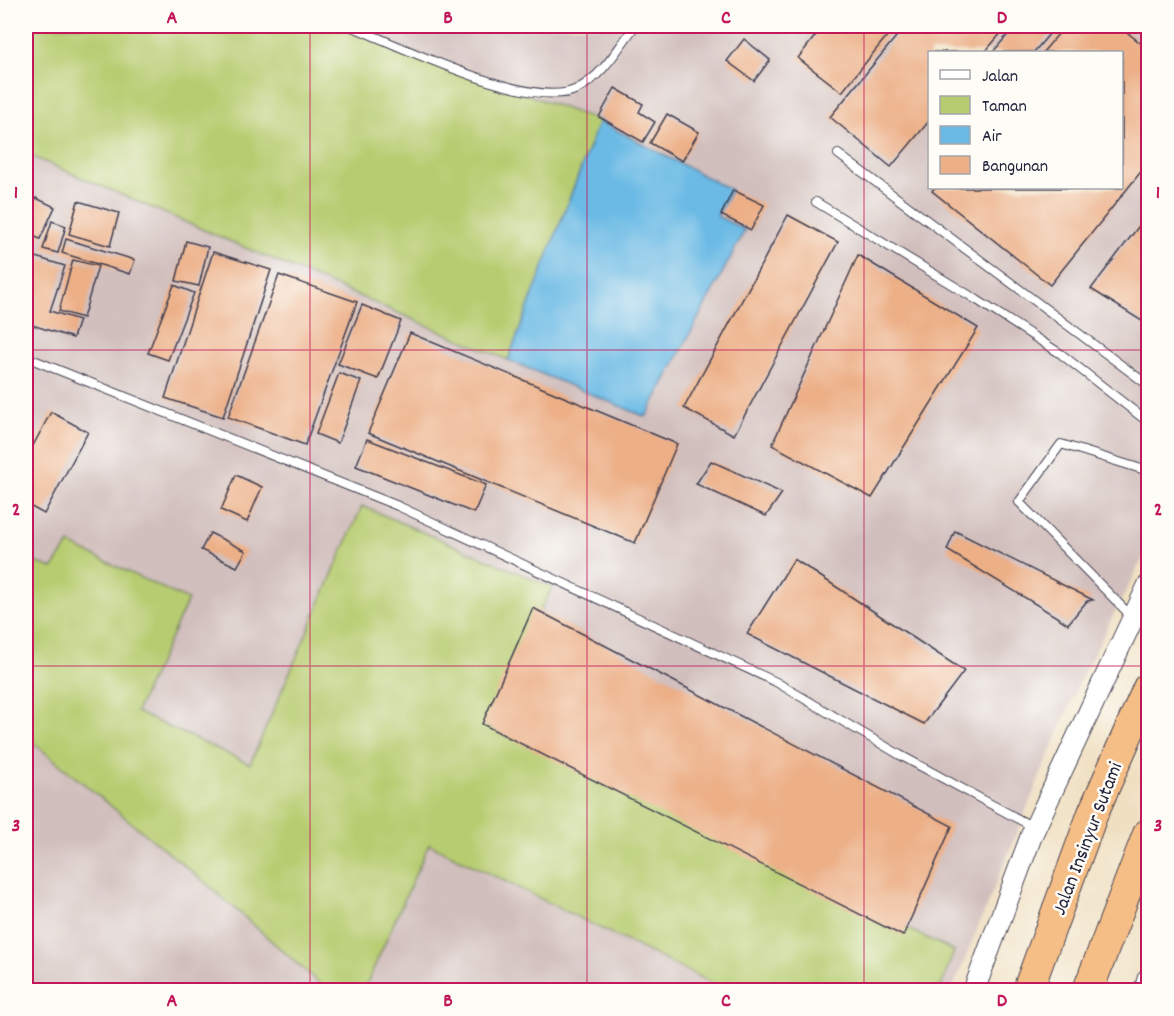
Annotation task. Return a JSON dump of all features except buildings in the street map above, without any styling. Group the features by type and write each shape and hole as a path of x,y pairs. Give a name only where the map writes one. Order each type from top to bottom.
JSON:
{"highway":[{"name":"Jalan Insinyur Sutami","path":"1028,990 1093,813 1149,688"},
{"path":"1088,990 1149,834"}],"street":[{"path":"974,990 1035,828 1132,617 1149,586"},
{"path":"1144,990 1149,980"}],"lane":[{"path":"350,26 489,82 540,94 574,91 592,81 635,26"},
{"path":"838,154 1149,385"},
{"path":"816,202 1061,354 1149,422"},
{"path":"26,357 398,506 776,682 900,755 1035,828"},
{"path":"1132,617 1019,502 1061,444 1149,471"}],"shaded area":[{"path":"342,26 1148,26 1148,548 1080,680 952,990 940,990 954,951 485,726 362,506 250,764 135,712 69,544 53,568 26,559 26,154 646,417 745,230 716,216 731,190 599,121"},
{"path":"26,737 207,884 327,990 26,990"},
{"path":"429,843 726,990 363,990"}],"green space":[{"path":"26,26 342,26 599,121 508,360 26,154"},
{"path":"362,506 552,587 486,726 954,951 940,990 726,990 429,844 364,990 327,990 207,884 26,737 26,559 53,568 69,544 188,600 136,712 250,764"}],"water":[{"path":"599,121 731,190 717,216 745,230 646,417 508,360"}]}
